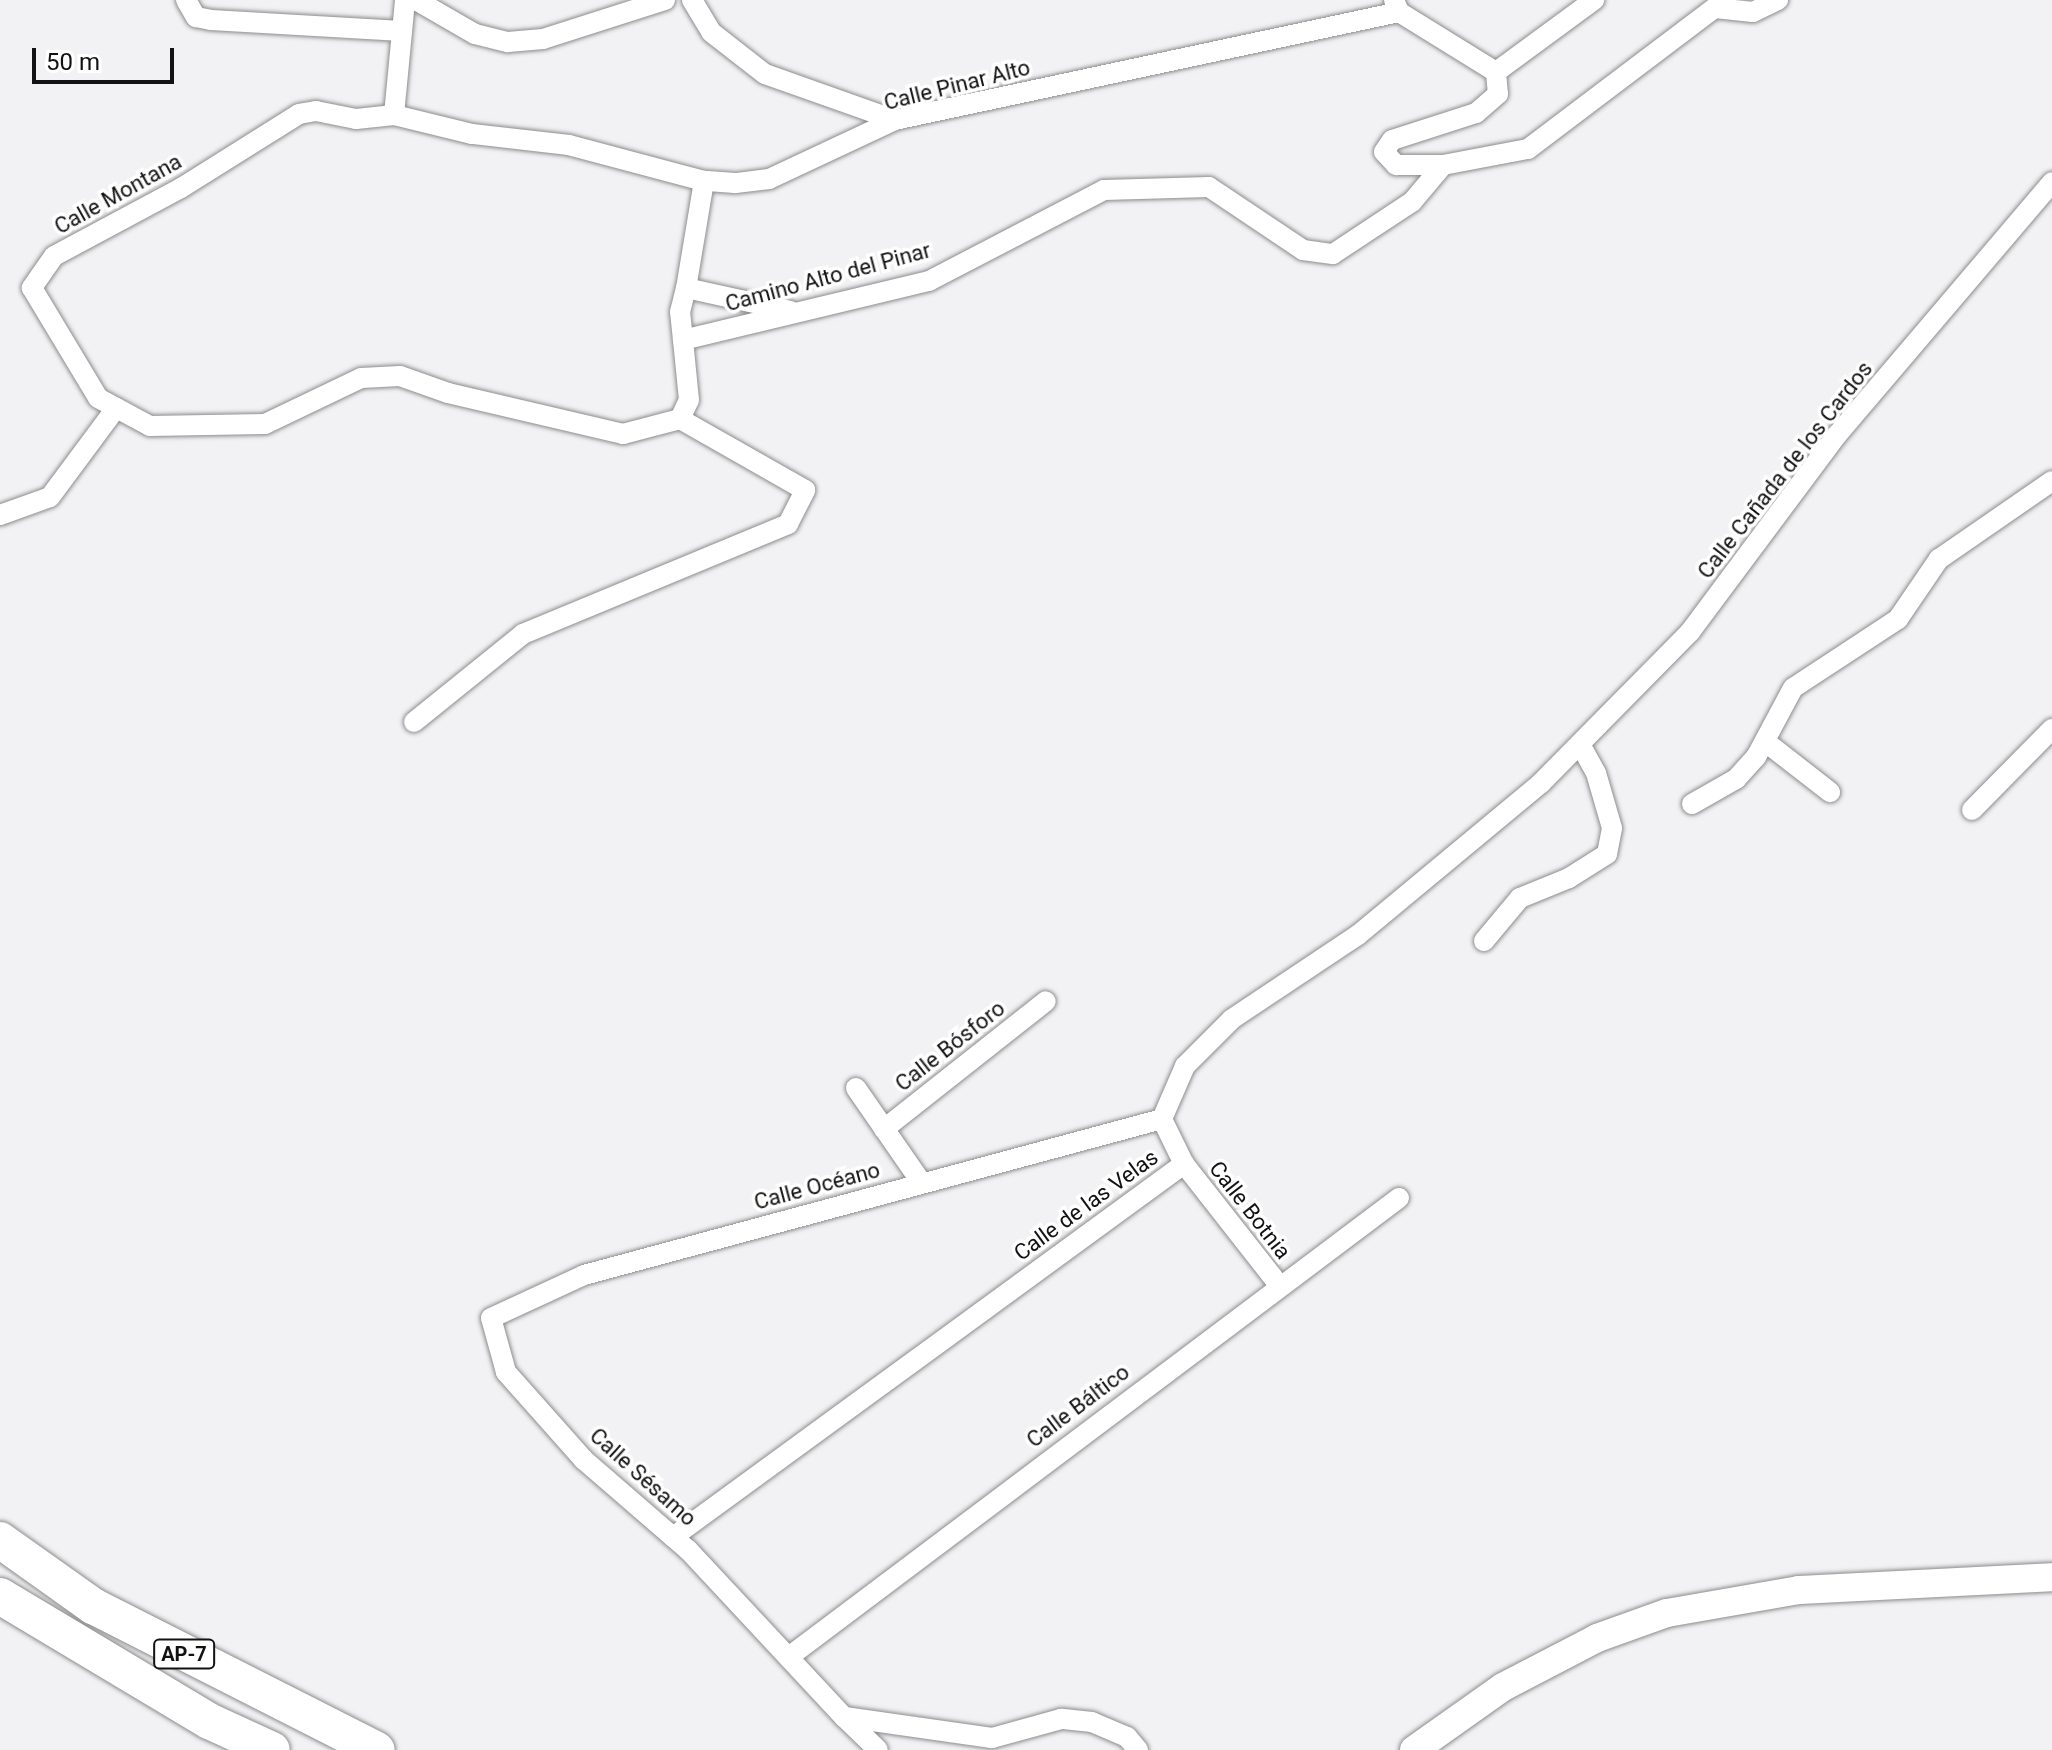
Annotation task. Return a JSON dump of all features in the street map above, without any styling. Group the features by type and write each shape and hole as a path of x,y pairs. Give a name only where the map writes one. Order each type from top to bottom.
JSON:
{"highway":[{"name":"AP-7","path":"0,1540 93,1606 376,1748"},
{"name":"AP-7","path":"0,1596 209,1721 272,1750"},
{"path":"209,1721 237,1750"}],"main road":[{"path":"1414,1750 1503,1687 1597,1638 1667,1613 1799,1590 2052,1577"}],"street":[{"path":"186,0 196,17 211,20 402,31"},
{"path":"394,115 405,0"},
{"path":"416,0 475,34 508,42 543,39 665,0"},
{"path":"692,0 711,32 765,74 895,120"},
{"path":"1496,72 1594,0"},
{"path":"1496,72 1498,94 1476,113 1392,140 1384,152 1396,165 1443,165 1528,149 1720,4 1753,12 1778,0"},
{"path":"1397,6 1496,72"},
{"name":"Calle Pinar Alto","path":"394,115 472,134 569,145 704,181 769,179 895,120 1397,6"},
{"name":"Calle Montana","path":"116,408 98,398 32,288 54,256 181,188 299,114 316,111 356,119 394,115"},
{"name":"Camino Alto del Pinar","path":"683,340 929,281 1104,190 1209,187 1303,250 1333,254 1412,202 1443,165"},
{"path":"680,419 689,400 680,312 704,181"},
{"name":"Calle Cañada de los Cardos","path":"1580,744 1690,632 1837,435 2052,182"},
{"path":"686,288 803,313"},
{"path":"0,515 50,497 116,408 150,426 265,424 361,378 400,376 448,393 623,434 680,419 805,490 788,524 523,634 414,722"},
{"path":"1692,804 1736,779 1767,743 1793,688 1898,619 1939,559 2052,481"},
{"path":"1972,810 2052,729"},
{"path":"1767,743 1830,792"},
{"path":"1484,941 1520,898 1569,878 1607,854 1612,828 1596,773 1580,744"},
{"name":"Calle de las Velas","path":"673,1537 1184,1164 1162,1119 1185,1066 1232,1019 1358,935 1541,783 1580,744"},
{"name":"Calle Bósforo","path":"884,1129 1046,1001"},
{"path":"856,1088 921,1182"},
{"name":"Calle Océano","path":"491,1318 584,1275 1162,1119"},
{"name":"Calle Botnia","path":"1184,1164 1279,1285"},
{"name":"Calle Báltico","path":"790,1656 1279,1285 1399,1198"},
{"name":"Calle Sésamo","path":"491,1318 506,1372 584,1460 673,1537 878,1750"},
{"path":"844,1717 992,1738 1061,1719 1092,1722 1127,1737 1138,1750"}]}
